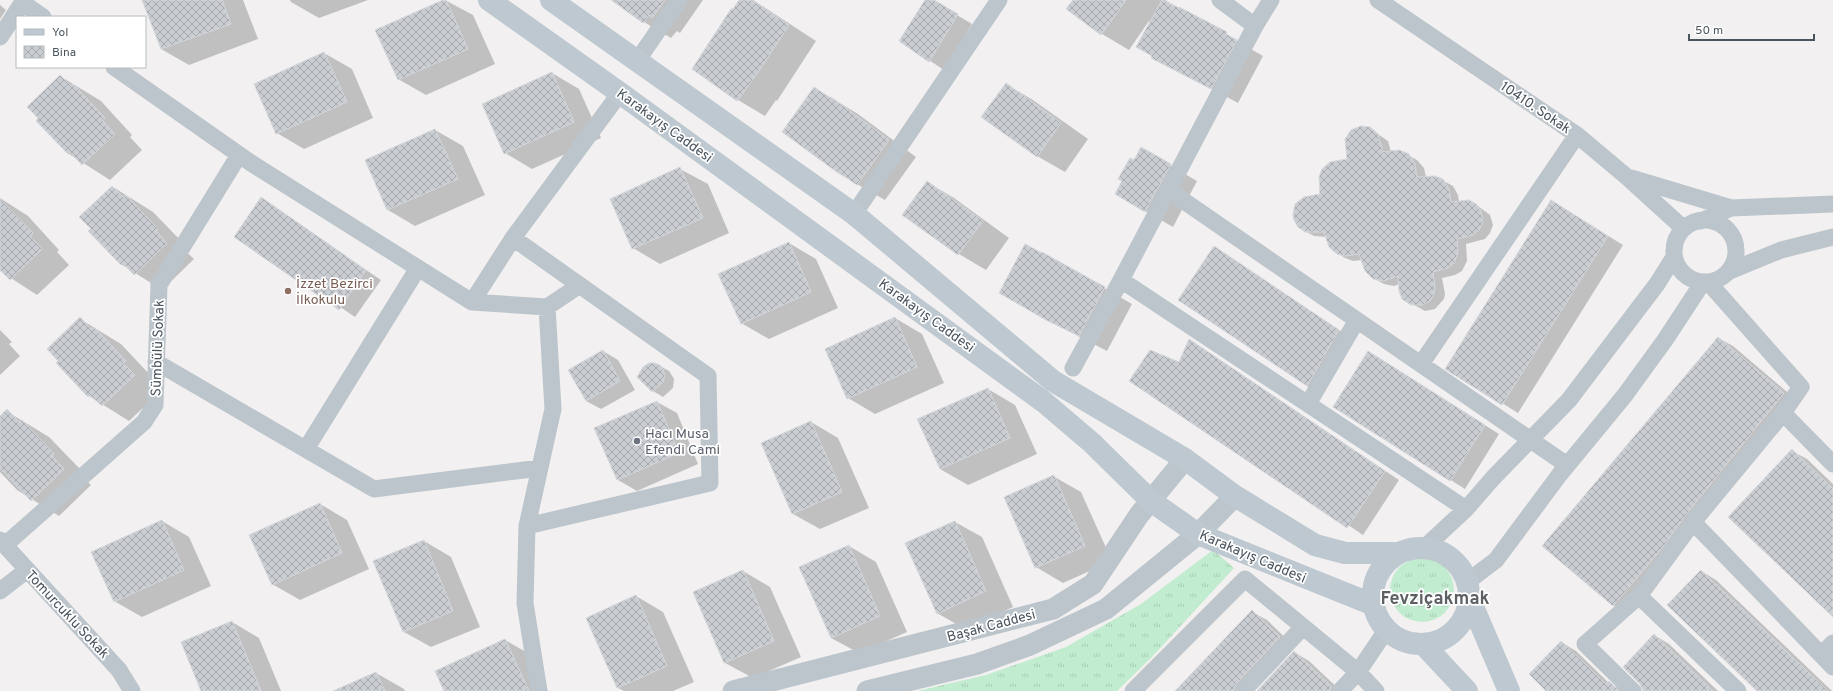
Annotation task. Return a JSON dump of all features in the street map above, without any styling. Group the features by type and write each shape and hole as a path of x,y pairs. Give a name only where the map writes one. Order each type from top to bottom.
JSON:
{"main road":[{"name":"Karakayış Caddesi","path":"489,0 620,92 1044,402 1092,443 1151,501 1198,534 1374,605"},
{"name":"Karakayış Caddesi","path":"551,0 854,214 1053,381 1185,460 1234,496 1315,546 1345,553 1399,554"},
{"path":"1468,589 1467,611 1460,624 1450,634 1437,641 1423,644 1410,643 1397,638 1387,629 1379,618 1374,605 1374,589 1379,574 1388,561 1399,554 1411,549 1424,548 1438,551 1451,558 1461,569 1509,691"},
{"path":"1423,644 1466,691"}],"street":[{"path":"637,61 679,0"},
{"path":"854,214 998,0"},
{"path":"1220,0 1255,26"},
{"path":"1072,368 1121,280 1255,26 1271,0"},
{"name":"10410. Sokak","path":"1378,0 1577,135 1627,177 1683,228"},
{"path":"0,37 24,1 42,16"},
{"path":"115,68 239,155 472,302 547,307 580,285"},
{"path":"472,302 513,238 620,92"},
{"path":"1421,364 1577,135"},
{"name":"Sümbülü Sokak","path":"2,543 144,422 155,405 159,285 239,155"},
{"path":"1627,177 1731,208 1833,204"},
{"path":"1168,190 1567,465"},
{"path":"1701,221 1712,221 1722,225 1729,232 1734,241 1736,251 1730,270 1722,278 1706,282 1693,280 1684,274 1678,266 1674,257 1674,246 1677,237 1683,228 1692,223 1701,221 1731,208"},
{"path":"1730,270 1781,250 1833,237"},
{"path":"513,238 708,376 710,483 527,526"},
{"path":"1424,548 1466,509 1493,478 1569,400 1657,284 1674,257"},
{"path":"306,449 418,268"},
{"path":"1121,280 1466,509"},
{"path":"1633,691 1585,644 1639,596 1693,522 1783,413 1801,387 1706,282"},
{"path":"1468,589 1496,560 1567,465 1625,395 1706,282"},
{"path":"539,691 525,603 527,526 553,409 547,307"},
{"path":"1308,404 1357,320"},
{"path":"156,362 374,489 540,468"},
{"path":"1783,413 1831,459"},
{"name":"Başak Caddesi","path":"733,691 1053,609 1093,584 1139,515 1185,460"},
{"name":"Başak Caddesi","path":"867,691 894,688 977,664 1030,645 1106,609 1198,534 1234,496"},
{"path":"1693,522 1833,667"},
{"name":"Tomurcuklu Sokak","path":"2,543 119,670 132,691"},
{"path":"0,591 27,570"},
{"path":"1133,691 1245,579 1358,672 1376,691"},
{"path":"1639,596 1738,691"},
{"path":"1243,691 1303,627"},
{"path":"1340,691 1358,672 1387,629"},
{"path":"1821,655 1833,642"}],"green space":[{"path":"1213,550 1234,568 1152,657 1117,691 917,691 986,675 1066,647 1141,604"},
{"path":"1416,558 1428,558 1445,567 1452,578 1454,590 1452,602 1445,613 1428,622 1416,622 1404,617 1395,608 1390,596 1390,584 1395,572 1404,563"}],"building":[{"path":"142,0 222,0 231,24 161,49"},
{"path":"446,0 468,49 398,80 375,30"},
{"path":"611,0 665,0 652,18 649,15 643,23"},
{"path":"739,0 751,0 789,25 759,71 737,101 692,69 731,9 733,9"},
{"path":"925,0 934,0 958,14 929,62 899,41"},
{"path":"1073,0 1126,0 1101,35 1066,9"},
{"path":"1162,0 1179,7 1227,32 1226,34 1237,40 1211,89 1151,58 1152,56 1136,47"},
{"path":"324,52 347,102 276,134 254,84"},
{"path":"552,72 574,122 504,154 482,104"},
{"path":"60,75 71,86 73,84 105,118 103,121 115,134 82,165 70,152 68,154 36,121 38,118 27,107"},
{"path":"1006,83 1061,123 1037,157 981,117"},
{"path":"814,87 830,98 831,97 889,140 857,185 782,132"},
{"path":"1361,126 1370,127 1378,134 1383,152 1399,150 1409,154 1415,164 1417,177 1435,176 1443,179 1449,189 1451,202 1469,200 1476,204 1481,211 1483,222 1479,230 1473,235 1457,239 1458,253 1454,263 1448,268 1433,272 1435,288 1434,294 1430,301 1422,305 1411,305 1402,299 1399,291 1398,276 1383,281 1373,279 1365,271 1359,254 1345,256 1337,254 1329,247 1324,232 1305,232 1298,227 1294,220 1293,215 1295,204 1304,197 1320,194 1319,177 1322,169 1330,162 1347,159 1345,139 1351,130"},
{"path":"435,129 458,179 387,210 365,160"},
{"path":"1141,147 1171,164 1145,212 1115,194 1122,181 1118,179 1130,158 1134,160"},
{"path":"680,167 703,218 632,249 610,199"},
{"path":"927,181 983,221 958,255 902,215"},
{"path":"112,186 123,197 126,195 158,229 156,231 167,243 134,275 123,263 121,265 88,231 91,229 79,217"},
{"path":"261,197 366,270 339,310 234,237"},
{"path":"0,199 33,233 30,236 42,249 10,280 0,270"},
{"path":"1551,200 1608,236 1502,405 1445,369"},
{"path":"789,242 811,292 741,324 718,274"},
{"path":"1025,244 1105,287 1079,336 1046,320 999,293"},
{"path":"1214,246 1339,330 1307,386 1178,300"},
{"path":"80,317 91,329 94,327 126,361 123,363 135,375 102,406 90,395 88,397 56,363 58,361 47,349"},
{"path":"895,317 917,367 847,399 825,349"},
{"path":"1718,337 1784,393 1685,516 1663,547 1613,606 1542,546"},
{"path":"1189,339 1385,471 1347,528 1129,381 1150,350 1179,362"},
{"path":"603,350 620,381 586,401 568,370"},
{"path":"1368,351 1485,425 1450,481 1333,407"},
{"path":"649,363 655,363 661,366 665,375 663,382 652,392 637,377 643,367"},
{"path":"988,388 1010,438 940,469 917,419"},
{"name":"Hacı Musa Efendi Cami","path":"657,401 679,453 617,480 594,428"},
{"path":"7,409 19,422 22,420 54,454 52,456 64,469 31,501 0,468 0,416"},
{"path":"811,421 842,492 792,514 761,443"},
{"path":"1792,449 1833,489 1833,617 1728,517"},
{"path":"1054,475 1085,546 1035,568 1004,497"},
{"path":"320,503 342,553 272,585 249,535"},
{"path":"162,520 184,570 114,602 91,552"},
{"path":"955,521 986,591 937,614 905,543"},
{"path":"424,540 453,611 403,632 373,561"},
{"path":"849,545 880,616 831,638 799,567"},
{"path":"743,570 774,641 724,663 693,592"},
{"path":"1701,570 1828,691 1757,691 1667,605"},
{"path":"636,595 667,666 617,688 586,618"},
{"path":"1252,610 1280,637 1236,684 1233,691 1175,691"},
{"path":"232,621 261,691 201,691 181,642"},
{"path":"1654,634 1713,691 1643,691 1640,684 1623,667"},
{"path":"505,639 529,691 444,691 435,671"},
{"path":"1561,641 1606,684 1609,681 1619,691 1546,691 1529,674"},
{"path":"1294,651 1331,686 1330,691 1257,691"},
{"path":"376,672 385,691 333,691"}],"place":[{"name":"İzzet Bezirci İlkokulu","path":"288,291"},
{"name":"Hacı Musa Efendi Cami","path":"637,441"}],"district":[{"name":"Fevziçakmak","path":"1435,598"}]}
